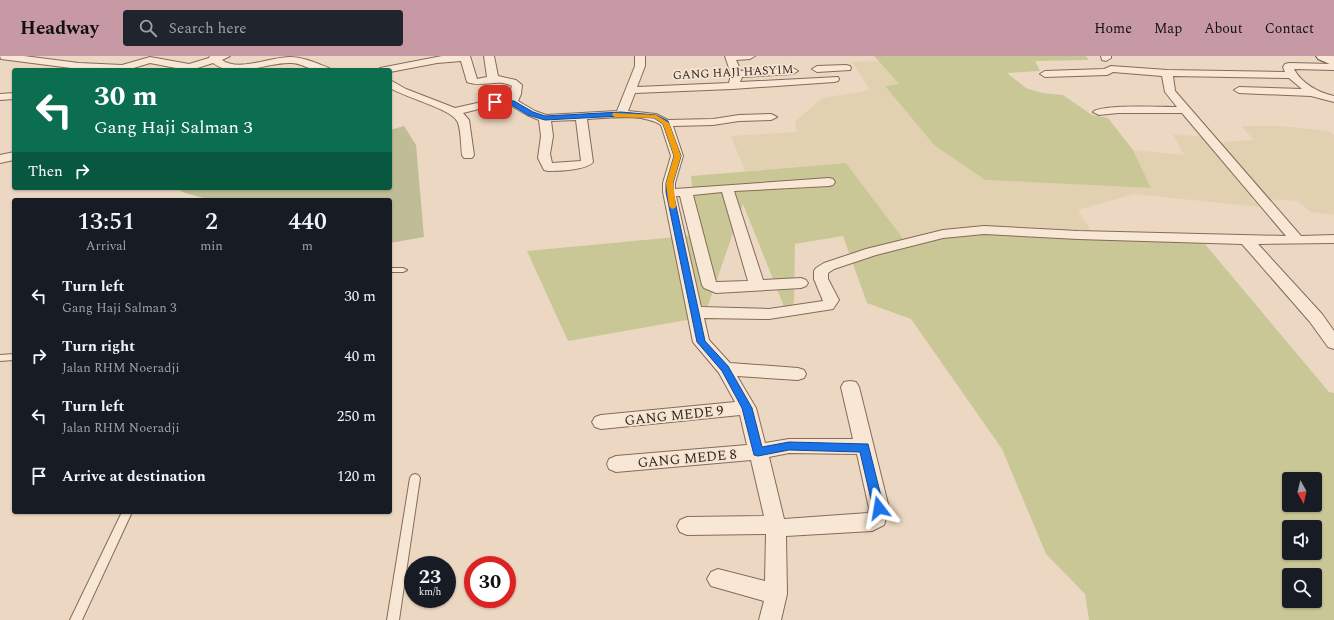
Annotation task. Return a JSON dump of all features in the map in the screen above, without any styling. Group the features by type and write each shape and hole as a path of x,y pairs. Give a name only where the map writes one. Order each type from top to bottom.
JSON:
{"street":[{"path":"1,56 79,66 123,68 150,60 181,68"},
{"path":"27,60 40,56"},
{"path":"188,68 215,58 226,56"},
{"path":"386,56 388,68"},
{"path":"489,56 493,80"},
{"path":"621,114 632,90 640,66 640,56"},
{"path":"732,86 736,82 737,74 730,57 750,56"},
{"path":"1323,56 1334,62"},
{"path":"392,68 439,59 465,57 471,80 476,82 506,80 512,81 517,85 516,94 512,102"},
{"path":"215,58 218,63 232,68 290,60 305,62 320,68"},
{"path":"1334,66 1288,67 1292,76 1310,92 1321,97 1334,99"},
{"path":"737,74 846,68"},
{"path":"1045,74 1107,72 1111,69 1292,76"},
{"path":"1167,72 1170,92 1297,240"},
{"path":"1195,73 1205,84"},
{"name":"GANG HAJI HASYIM","path":"632,90 732,86 834,79"},
{"path":"392,84 402,91 454,111 463,120 468,155"},
{"path":"1239,90 1310,92"},
{"path":"392,94 402,91"},
{"path":"0,97 12,96"},
{"path":"454,111 495,102 512,102 531,113 545,118 621,114 656,117 666,123 713,122 739,118 771,117"},
{"path":"1099,112 1118,110 1186,110"},
{"path":"545,118 546,139 544,152 545,162 548,167 586,164 581,117"},
{"path":"666,123 677,156 675,186 701,342 725,369 747,408 776,527 776,594 770,620"},
{"path":"0,159 12,156"},
{"path":"0,165 12,162"},
{"path":"675,186 727,188 829,182"},
{"path":"675,186 709,285 716,288 801,283"},
{"path":"727,188 757,285"},
{"path":"695,312 769,314 828,305 831,300 821,279 821,271 829,266 870,252 943,234 984,230 1074,230 1246,240 1334,239"},
{"path":"1246,240 1316,318 1334,343"},
{"path":"725,369 798,374"},
{"path":"687,526 776,527 872,522 877,519 879,508 850,387"},
{"name":"GANG MEDE 9","path":"601,422 747,408"},
{"name":"GANG MEDE 8","path":"616,464 758,452 789,446 864,447"},
{"path":"718,579 776,594"}],"lane":[{"path":"392,270 403,270"},
{"path":"0,358 12,357"},
{"path":"393,620 415,478"},
{"path":"76,620 126,514"}],"shaded area":[{"path":"874,56 1086,56 1089,60 1035,61 1040,71 1007,73 1026,88 1042,93 1063,95 1092,115 1108,118 1133,150 1151,188 985,180 934,145 885,86 899,84"},
{"path":"878,61 899,84 885,86 934,145 985,180 1151,188 1133,150 1184,155 1173,134 1204,137 1208,143 1254,140 1241,126 1281,126 1329,131 1334,135 1334,215 1310,212 1298,201 1251,198 1259,207 1134,194 1078,210 1094,235 905,241 846,163 745,171 731,136 797,132 795,122 822,98 870,90 852,62"},
{"path":"404,126 416,145 424,237 392,243 392,198 204,198 180,190 392,190 392,129"},
{"path":"846,163 905,241 975,227 1204,243 1329,392 1334,393 1334,620 1089,620 1085,594 1046,554 1002,449 911,319 867,303 843,236 795,244 794,302 787,314 743,204 704,317 568,341 527,251 697,235 691,176"}],"slow traffic":[{"path":"615,115 621,114 656,117 666,123 677,156 670,183 672,206"}],"route":[{"path":"495,102 512,102 531,113 545,118 621,114 656,117 666,123 677,156 670,183 670,192 701,342 725,369 747,408 758,452 789,446 864,447 879,508"}]}
